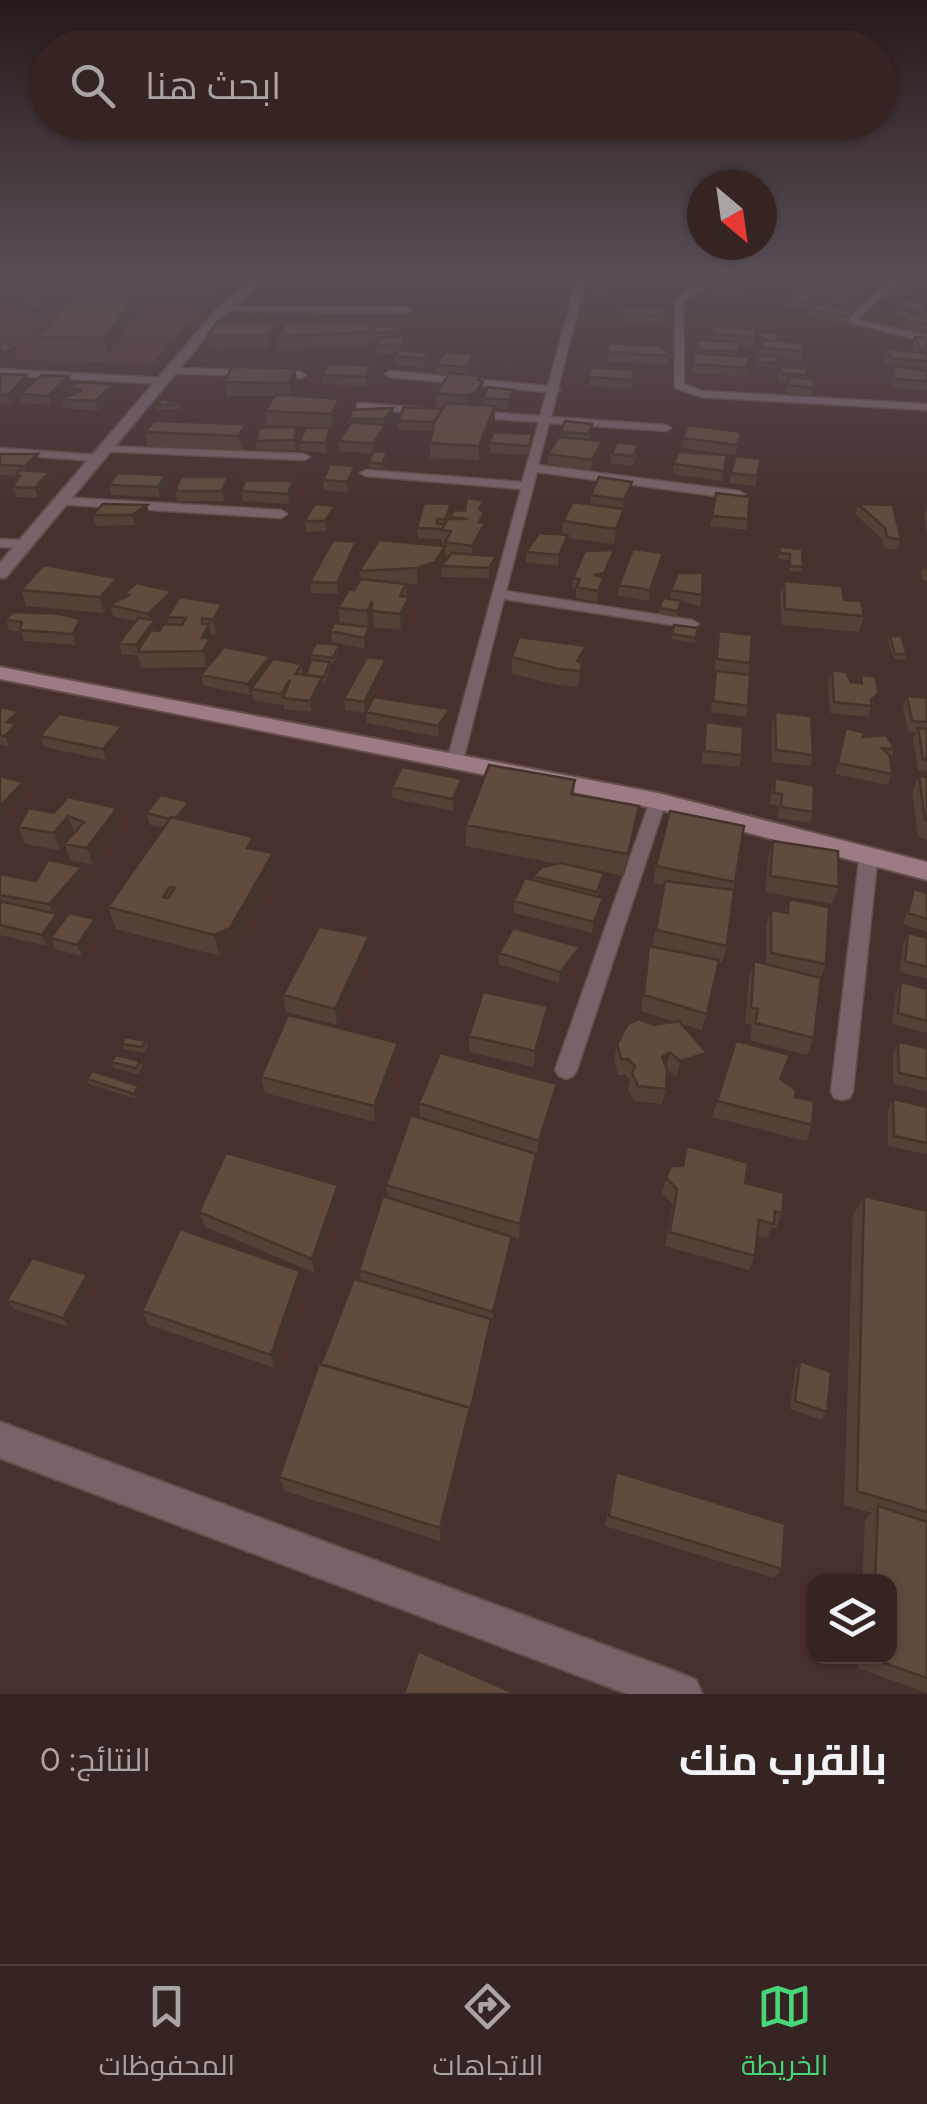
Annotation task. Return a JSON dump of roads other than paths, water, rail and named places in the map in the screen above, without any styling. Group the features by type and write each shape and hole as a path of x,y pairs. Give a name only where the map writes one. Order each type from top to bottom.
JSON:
{"main road":[{"path":"0,672 658,801 927,871"}],"street":[{"path":"0,572 188,352"},
{"path":"454,761 564,352"},
{"path":"680,352 680,386 702,394 927,408"},
{"path":"0,372 302,375"},
{"path":"390,374 555,390"},
{"path":"425,411 443,379"},
{"path":"360,406 443,412"},
{"path":"460,413 666,428"},
{"path":"0,451 304,457"},
{"path":"535,468 739,495"},
{"path":"366,473 529,486"},
{"path":"59,501 281,514"},
{"path":"0,543 22,544"},
{"path":"498,594 692,624"},
{"path":"566,1070 658,801"},
{"path":"842,1092 868,853"},
{"path":"0,1440 682,1694"}]}
